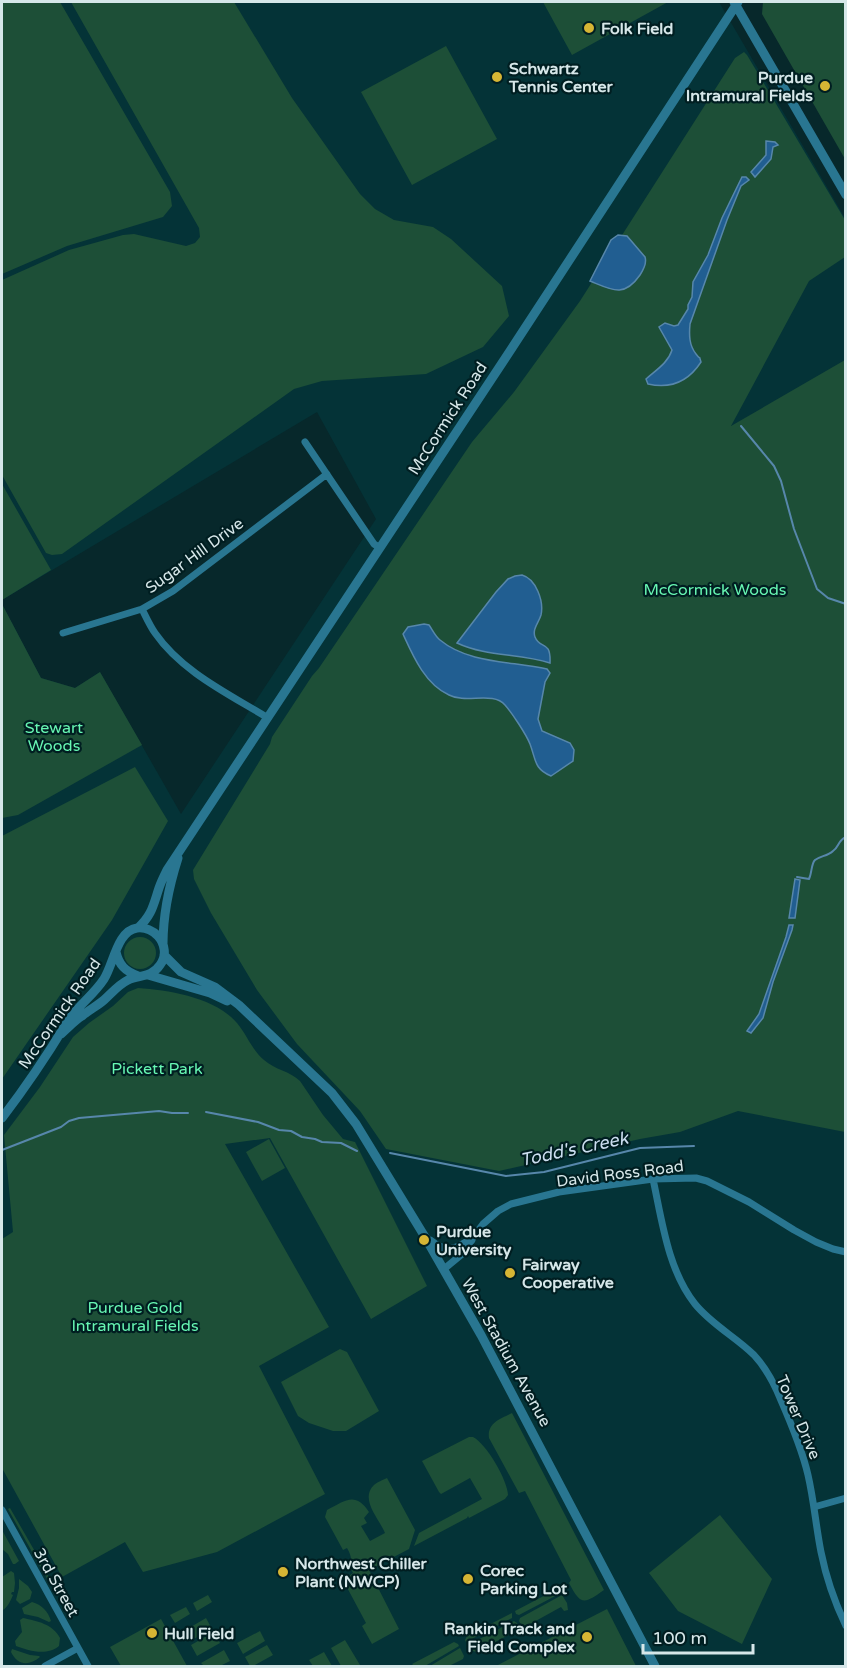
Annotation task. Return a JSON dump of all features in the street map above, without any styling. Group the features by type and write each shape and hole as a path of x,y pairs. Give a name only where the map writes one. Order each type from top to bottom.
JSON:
{"street":[{"path":"736,3 846,195"},
{"name":"McCormick Road","path":"138,928 152,911 167,870 736,3"},
{"path":"305,442 374,544 380,548"},
{"name":"Sugar Hill Drive","path":"63,633 142,609 173,591 327,474"},
{"path":"142,609 155,633 182,662 268,718"},
{"name":"McCormick Road","path":"163,944 167,900 181,850"},
{"path":"61,1034 78,1018 104,1001 123,983 138,976 148,975 159,967 164,955 163,944 156,933 138,928 131,930 121,939 116,952 120,965 138,976"},
{"name":"McCormick Road","path":"2,1118 26,1087 66,1024 96,991 116,952"},
{"name":"West Stadium Avenue","path":"164,955 181,972 215,987 239,1005 320,1081 345,1108 444,1269 519,1405 655,1666"},
{"name":"West Stadium Avenue","path":"148,975 210,993 233,1005 254,1020"},
{"name":"David Ross Road","path":"444,1269 467,1250 471,1240 483,1224 498,1211 511,1204 559,1192 653,1179 696,1178 707,1181 749,1202 816,1242 833,1250 846,1252"},
{"name":"Tower Drive","path":"653,1179 665,1236 679,1276 693,1301 754,1356 775,1386 798,1442 808,1474 824,1562 838,1610 846,1626"},
{"path":"425,1237 445,1250 458,1248 471,1240"},
{"path":"814,1507 846,1498"},
{"name":"3rd Street","path":"2,1510 88,1666"},
{"path":"45,1666 78,1648"}],"shaded area":[{"name":"Purdue University","path":"2,2 719,2 845,218 845,1666 2,1666 2,604 41,678 75,688 100,672 181,814 376,519 317,412 2,600"}],"green space":[{"path":"2,2 60,2 170,192 172,206 163,217 67,246 2,274"},
{"path":"71,2 234,2 292,98 360,194 375,209 394,220 433,227 451,239 502,286 509,316 483,347 426,374 322,381 294,389 62,554 52,555 46,553 2,475 2,280 69,250 123,235 134,234 186,246 195,243 200,237 199,228"},
{"name":"Folk Field","path":"543,2 668,2 572,55"},
{"name":"Purdue Intramural Fields","path":"763,2 845,2 845,159 762,14"},
{"path":"446,46 497,139 412,185 361,92"},
{"name":"McCormick Woods","path":"744,52 845,220 845,257 809,281 731,426 845,360 845,1132 738,1111 680,1132 499,1171 386,1149 360,1111 297,1044 257,990 211,913 194,879 193,870 270,744 272,737 312,676 472,442 514,392 580,301 735,58"},
{"path":"2,484 51,570 2,600"},
{"name":"Stewart Woods","path":"2,604 41,678 75,688 100,672 142,745 18,815 2,818"},
{"path":"135,767 168,821 112,920 2,1079 2,836"},
{"path":"140,937 151,942 156,953 151,964 140,969 129,964 124,953 129,942"},
{"name":"Purdue Gold Intramural Fields","path":"138,988 178,993 217,1007 237,1023 264,1060 300,1081 343,1139 355,1142 427,1286 371,1319 270,1138 225,1144 329,1327 259,1366 325,1494 217,1552 143,1572 125,1542 62,1577 2,1468 2,1239 13,1232 4,1135 40,1087 73,1037 128,992"},
{"path":"269,1139 285,1168 262,1181 246,1152"},
{"path":"340,1349 347,1352 379,1411 346,1431 333,1431 309,1423 298,1416 281,1382"},
{"path":"512,1413 604,1590 592,1598 580,1599 573,1590 569,1583 571,1580 525,1491 519,1493 489,1438 492,1425"},
{"path":"469,1437 478,1441 490,1454 504,1481 508,1495 505,1499 469,1518 468,1516 414,1546 419,1533 482,1499 470,1478 441,1494 422,1461"},
{"path":"387,1478 415,1530 409,1549 369,1570 399,1629 372,1644 362,1626 366,1623 343,1580 353,1573 349,1553 347,1548 343,1550 325,1517 327,1510 345,1501 354,1500 369,1512 364,1518 367,1523 361,1526 370,1541 385,1533 372,1509 369,1497 374,1485"},
{"path":"10,1508 52,1583 50,1584 8,1509"},
{"path":"720,1515 772,1579 742,1644 678,1611 649,1573"},
{"path":"2,1530 19,1561 15,1564 2,1549"},
{"path":"11,1571 14,1573 14,1592 3,1610 2,1577"},
{"path":"19,1579 32,1592 30,1599 20,1604 16,1600"},
{"path":"557,1589 561,1593 519,1615 516,1614 515,1611"},
{"path":"208,1595 212,1602 197,1611 193,1603"},
{"path":"562,1595 568,1610 564,1611 561,1607 523,1628 519,1621 520,1618"},
{"path":"32,1602 44,1609 51,1621 24,1614 22,1608"},
{"path":"186,1607 190,1614 175,1623 170,1615"},
{"name":"Rankin Track and Field Complex","path":"607,1609 636,1666 496,1666"},
{"path":"512,1613 512,1618 466,1642 467,1636"},
{"path":"23,1618 34,1620 53,1629 60,1638 59,1646 44,1652 16,1646 15,1641 22,1632 20,1620"},
{"path":"206,1618 212,1629 190,1641 184,1631"},
{"name":"Hull Field","path":"161,1619 187,1666 121,1666 110,1647"},
{"path":"514,1621 520,1629 476,1652 470,1650 468,1645"},
{"path":"260,1631 265,1641 243,1654 237,1643"},
{"path":"214,1632 220,1643 197,1656 191,1645"},
{"path":"345,1640 360,1665 341,1666 331,1648"},
{"path":"454,1642 459,1646 425,1666 412,1664"},
{"path":"267,1645 273,1655 250,1666 245,1657"},
{"path":"460,1648 463,1659 449,1666 430,1666"},
{"path":"12,1649 40,1657 28,1663 20,1662 14,1657"},
{"path":"224,1650 230,1661 220,1666 204,1666 201,1663"},
{"path":"324,1652 332,1666 313,1666 309,1660"}],"water":[{"path":"766,141 775,142 778,145 773,147 771,159 755,177 751,172 766,155"},
{"path":"742,177 749,180 741,186 727,220 690,324 691,343 701,362 690,375 671,385 648,384 646,379 665,363 672,350 659,327 665,323 678,325 688,309 693,282 708,255 722,218"},
{"path":"618,235 627,236 645,257 646,262 643,270 629,287 617,290 590,281 611,240"},
{"path":"522,575 531,581 540,597 542,609 534,634 537,641 549,651 550,663 480,651 457,643 508,579"},
{"path":"429,625 440,640 464,654 547,669 550,673 545,682 538,719 542,731 570,743 574,750 573,761 551,776 545,773 538,767 530,744 515,718 500,701 456,697 433,684 421,669 403,634 408,627"},
{"path":"795,879 800,880 795,918 789,918"},
{"path":"789,925 793,925 792,930 763,1018 751,1033 747,1031 759,1014"}],"waterway":[{"path":"741,426 774,466 781,481 794,529 817,589 828,598 846,604"},
{"path":"797,877 809,879 815,860 831,853 846,837"},
{"name":"Todd's Creek","path":"2,1150 79,1118 159,1111 188,1113"},
{"name":"Todd's Creek","path":"206,1112 258,1122 322,1142 341,1143 357,1151"},
{"name":"Todd's Creek","path":"390,1153 506,1176 544,1172 640,1148 694,1146"}],"place":[{"name":"Folk Field","path":"589,28"},
{"name":"Schwartz Tennis Center","path":"497,77"},
{"name":"Purdue Intramural Fields","path":"825,86"},
{"name":"Purdue University","path":"424,1240"},
{"name":"Fairway Cooperative","path":"510,1273"},
{"name":"Northwest Chiller Plant (NWCP)","path":"283,1572"},
{"name":"Corec Parking Lot","path":"468,1579"},
{"name":"Hull Field","path":"152,1633"},
{"name":"Rankin Track and Field Complex","path":"587,1637"}],"park label":[{"name":"Pickett Park","path":"157,1068"}]}
